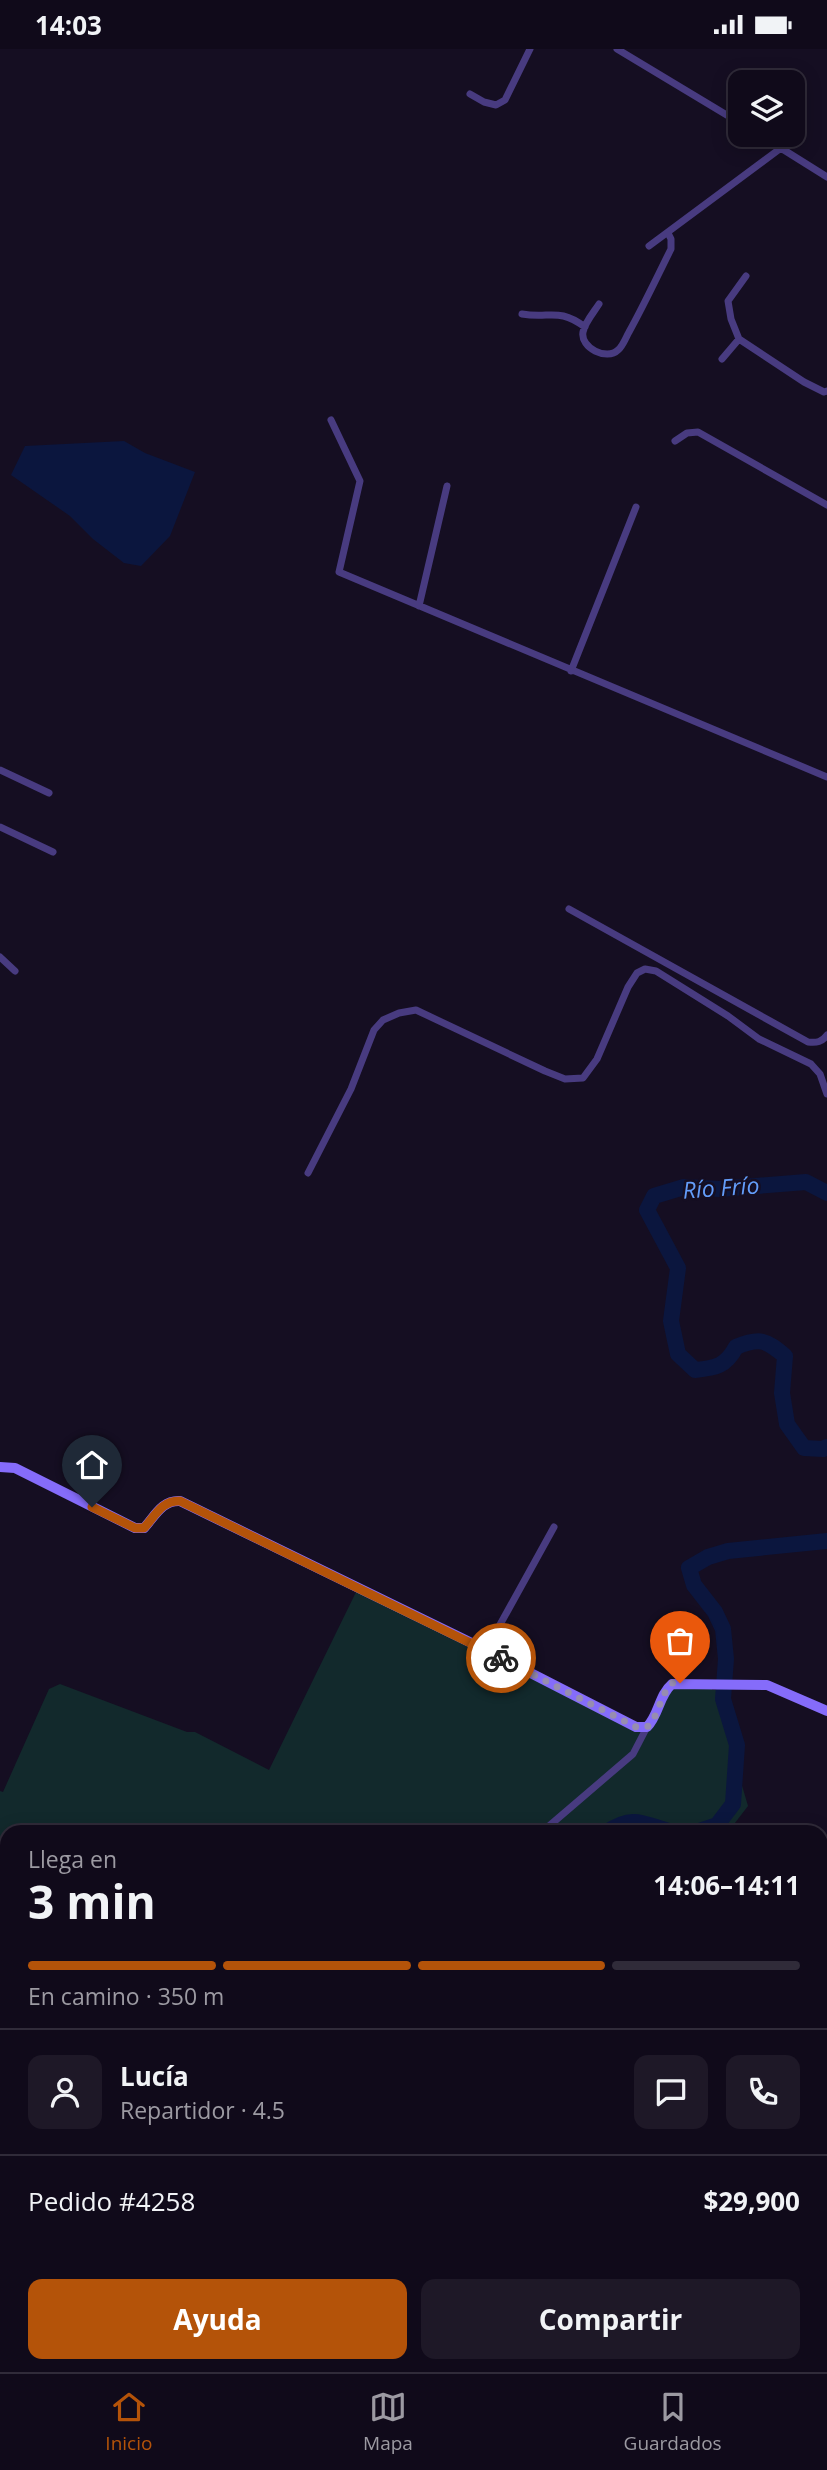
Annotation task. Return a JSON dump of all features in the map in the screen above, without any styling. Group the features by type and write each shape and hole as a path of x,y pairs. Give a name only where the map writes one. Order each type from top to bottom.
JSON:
{"street":[{"path":"470,94 496,105 505,100 530,49"},
{"path":"617,49 728,116"},
{"path":"649,246 781,148 827,177"},
{"path":"599,304 585,327 583,337 586,344 596,352 607,354 619,349 671,249 668,233"},
{"path":"746,276 728,301 731,319 739,339 804,382 827,391"},
{"path":"522,314 556,313 585,327"},
{"path":"722,359 739,339"},
{"path":"331,420 360,481 340,572 827,777"},
{"path":"675,441 687,433 698,432 827,505"},
{"path":"419,606 447,486"},
{"path":"571,671 636,507"},
{"path":"0,770 49,793"},
{"path":"0,827 53,852"},
{"path":"569,909 808,1042 823,1041 827,1035"},
{"path":"0,957 15,971"},
{"path":"308,1173 351,1089 374,1030 383,1020 416,1010 555,1075 565,1079 583,1078 597,1059 628,988 637,973 645,969 656,971 728,1016 759,1039 811,1064 820,1075 827,1094"},
{"path":"0,1467 15,1468 135,1528 144,1528 170,1500 180,1501 486,1650 636,1727 647,1727"},
{"path":"486,1650 554,1527"},
{"path":"550,1825 633,1753 647,1727 653,1722 666,1689 672,1683 767,1685 777,1687 827,1711"}],"green space":[{"path":"358,1588 647,1727 666,1689 712,1685 712,1690 724,1690 725,1711 737,1745 735,1774 741,1782 748,1806 733,1825 0,1825 0,1791 3,1792 49,1689 60,1684 187,1732 195,1732 269,1770"}],"water":[{"path":"124,441 145,453 195,472 170,536 141,566 124,563 93,539 70,516 11,475 25,446"}],"waterway":[{"name":"Río Frío","path":"827,1193 806,1182 719,1189 684,1187 654,1196 647,1210 678,1268 671,1321 678,1354 695,1370 720,1365 736,1347 744,1344 757,1341 773,1346 785,1356 782,1393 787,1424 804,1448 827,1447"},
{"name":"Río Frío","path":"717,1825 733,1804 737,1745 723,1699 726,1659 723,1629 715,1612 694,1585 689,1568 708,1557 728,1551 827,1541"},
{"name":"Río Frío","path":"620,1825 632,1822 649,1825"}],"way so far":[{"path":"501,1658 636,1727 647,1727 653,1722 666,1689 672,1683 680,1683"}],"route":[{"path":"92,1507 135,1528 144,1528 170,1500 180,1501 501,1658"}]}
